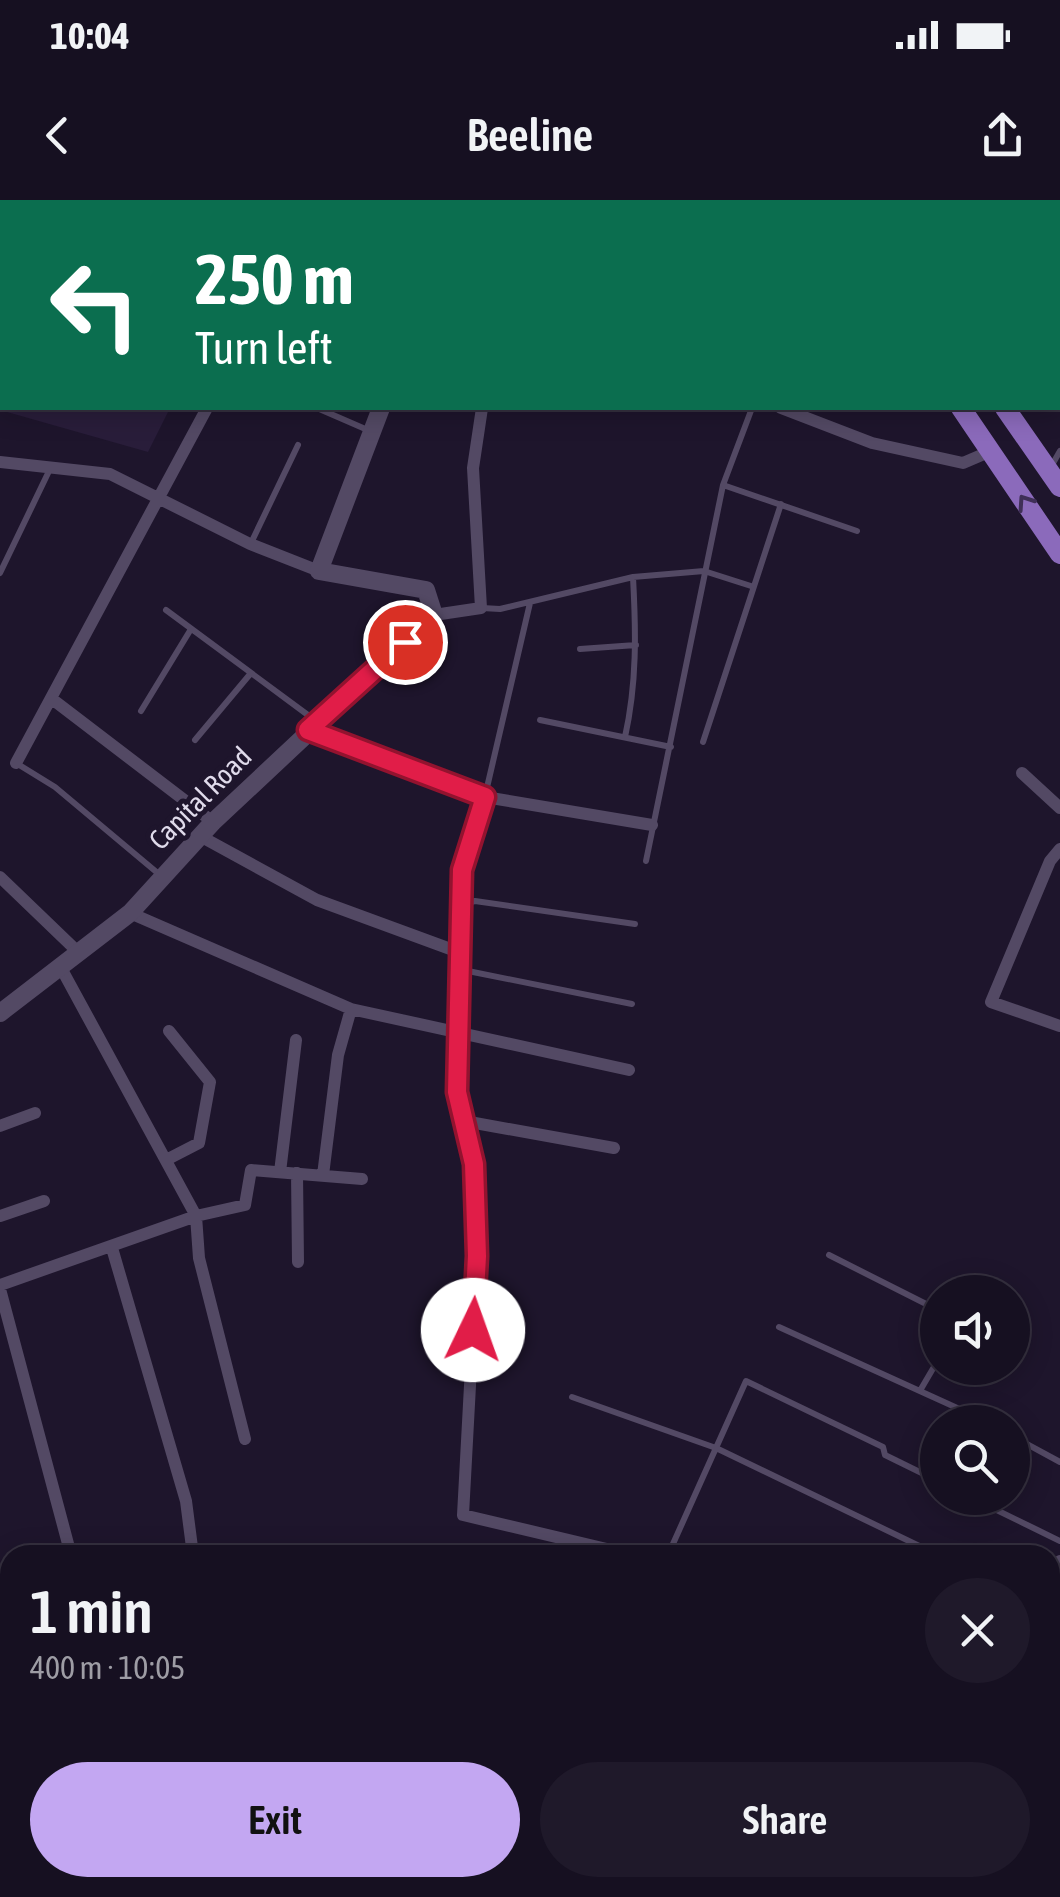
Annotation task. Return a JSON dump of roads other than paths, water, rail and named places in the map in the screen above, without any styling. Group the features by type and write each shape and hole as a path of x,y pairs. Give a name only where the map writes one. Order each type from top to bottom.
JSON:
{"main road":[{"path":"962,410 1060,554"},
{"path":"1006,410 1054,479"}],"street":[{"path":"16,763 206,410"},
{"path":"319,572 380,410"},
{"path":"0,462 110,474 250,544 319,572 426,590 434,614 481,608 473,468 482,410"},
{"path":"786,410 872,443 964,463 990,451"},
{"name":"Capital Road","path":"0,1013 130,914 206,829 434,614"},
{"path":"52,699 206,829 317,900 464,954"},
{"path":"313,726 485,797 652,824"},
{"path":"1022,773 1060,808"},
{"path":"485,797 462,870 464,954 457,1092 474,1164 477,1256 463,1515 590,1545"},
{"path":"1060,849 1050,860 992,1002 1060,1026"},
{"path":"0,876 78,952"},
{"path":"130,914 352,1009 629,1070"},
{"path":"60,966 196,1216 200,1258 246,1439"},
{"path":"323,1175 338,1055 352,1009"},
{"path":"166,1160 199,1142 210,1082 169,1031"},
{"path":"280,1172 296,1040"},
{"path":"0,1126 35,1113"},
{"path":"464,1121 614,1148"},
{"path":"68,1545 1,1294 196,1216 245,1205 251,1170 362,1179"},
{"path":"297,1173 298,1262"},
{"path":"0,1216 44,1200"},
{"path":"112,1248 186,1501 192,1545"}],"lane":[{"path":"322,410 371,432"},
{"path":"646,862 723,485 751,410"},
{"path":"250,544 298,446"},
{"path":"1054,479 1060,451"},
{"path":"0,573 51,468"},
{"path":"723,485 856,531"},
{"path":"703,742 780,504"},
{"path":"481,608 500,610 634,577 704,571 751,586"},
{"path":"625,737 636,645 634,577"},
{"path":"485,797 530,602"},
{"path":"166,610 251,673 313,726"},
{"path":"141,710 191,628"},
{"path":"580,649 636,645"},
{"path":"195,740 251,673"},
{"path":"540,720 671,747"},
{"path":"16,763 55,787 161,876"},
{"path":"463,904 475,902 635,924"},
{"path":"463,970 632,1004"},
{"path":"828,1255 920,1301"},
{"path":"779,1327 953,1405"},
{"path":"672,1545 746,1381 883,1447 885,1455 920,1472"},
{"path":"921,1389 923,1385"},
{"path":"572,1397 716,1448 917,1545"},
{"path":"1030,1446 1060,1462"},
{"path":"1007,1515 1060,1541"}]}
